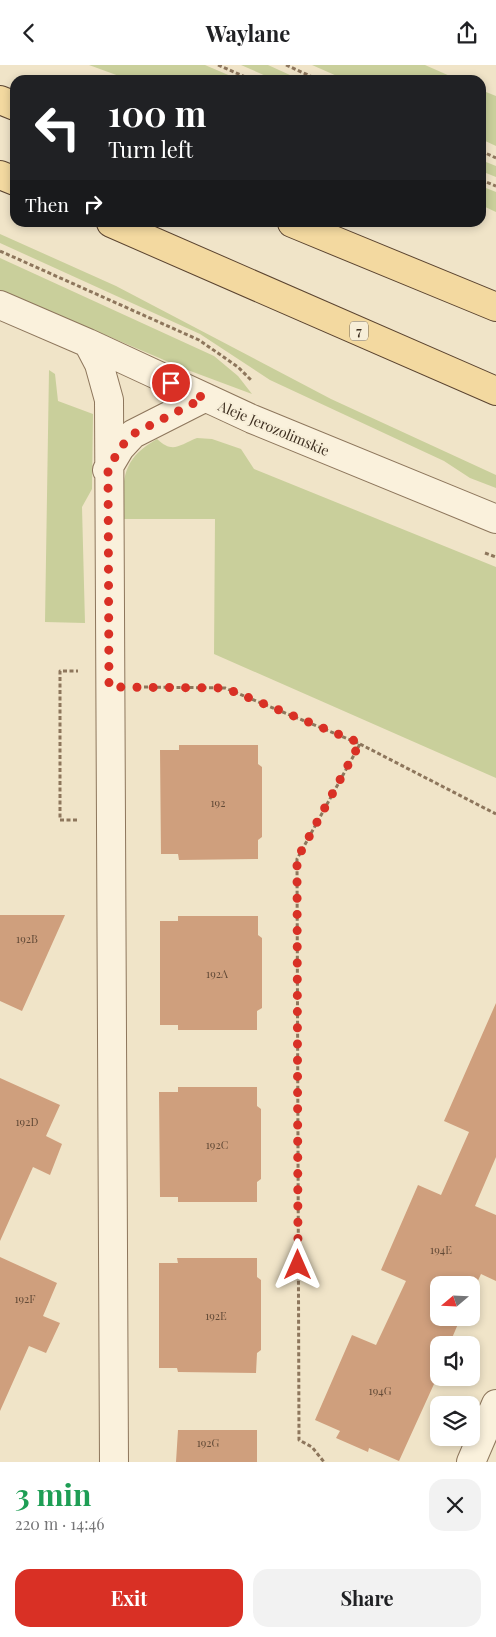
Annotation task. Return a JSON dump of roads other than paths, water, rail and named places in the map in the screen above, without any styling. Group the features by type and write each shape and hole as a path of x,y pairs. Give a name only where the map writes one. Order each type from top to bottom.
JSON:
{"main road":[{"name":"7","path":"120,227 496,391"},
{"path":"302,227 496,307"}],"street":[{"name":"Aleje Jerozolimskie","path":"0,305 88,343 204,398 496,519"},
{"path":"88,343 99,364 108,400 114,1462"},
{"path":"108,470 120,448 133,434 204,398"},
{"path":"471,1462 496,1404"}]}
